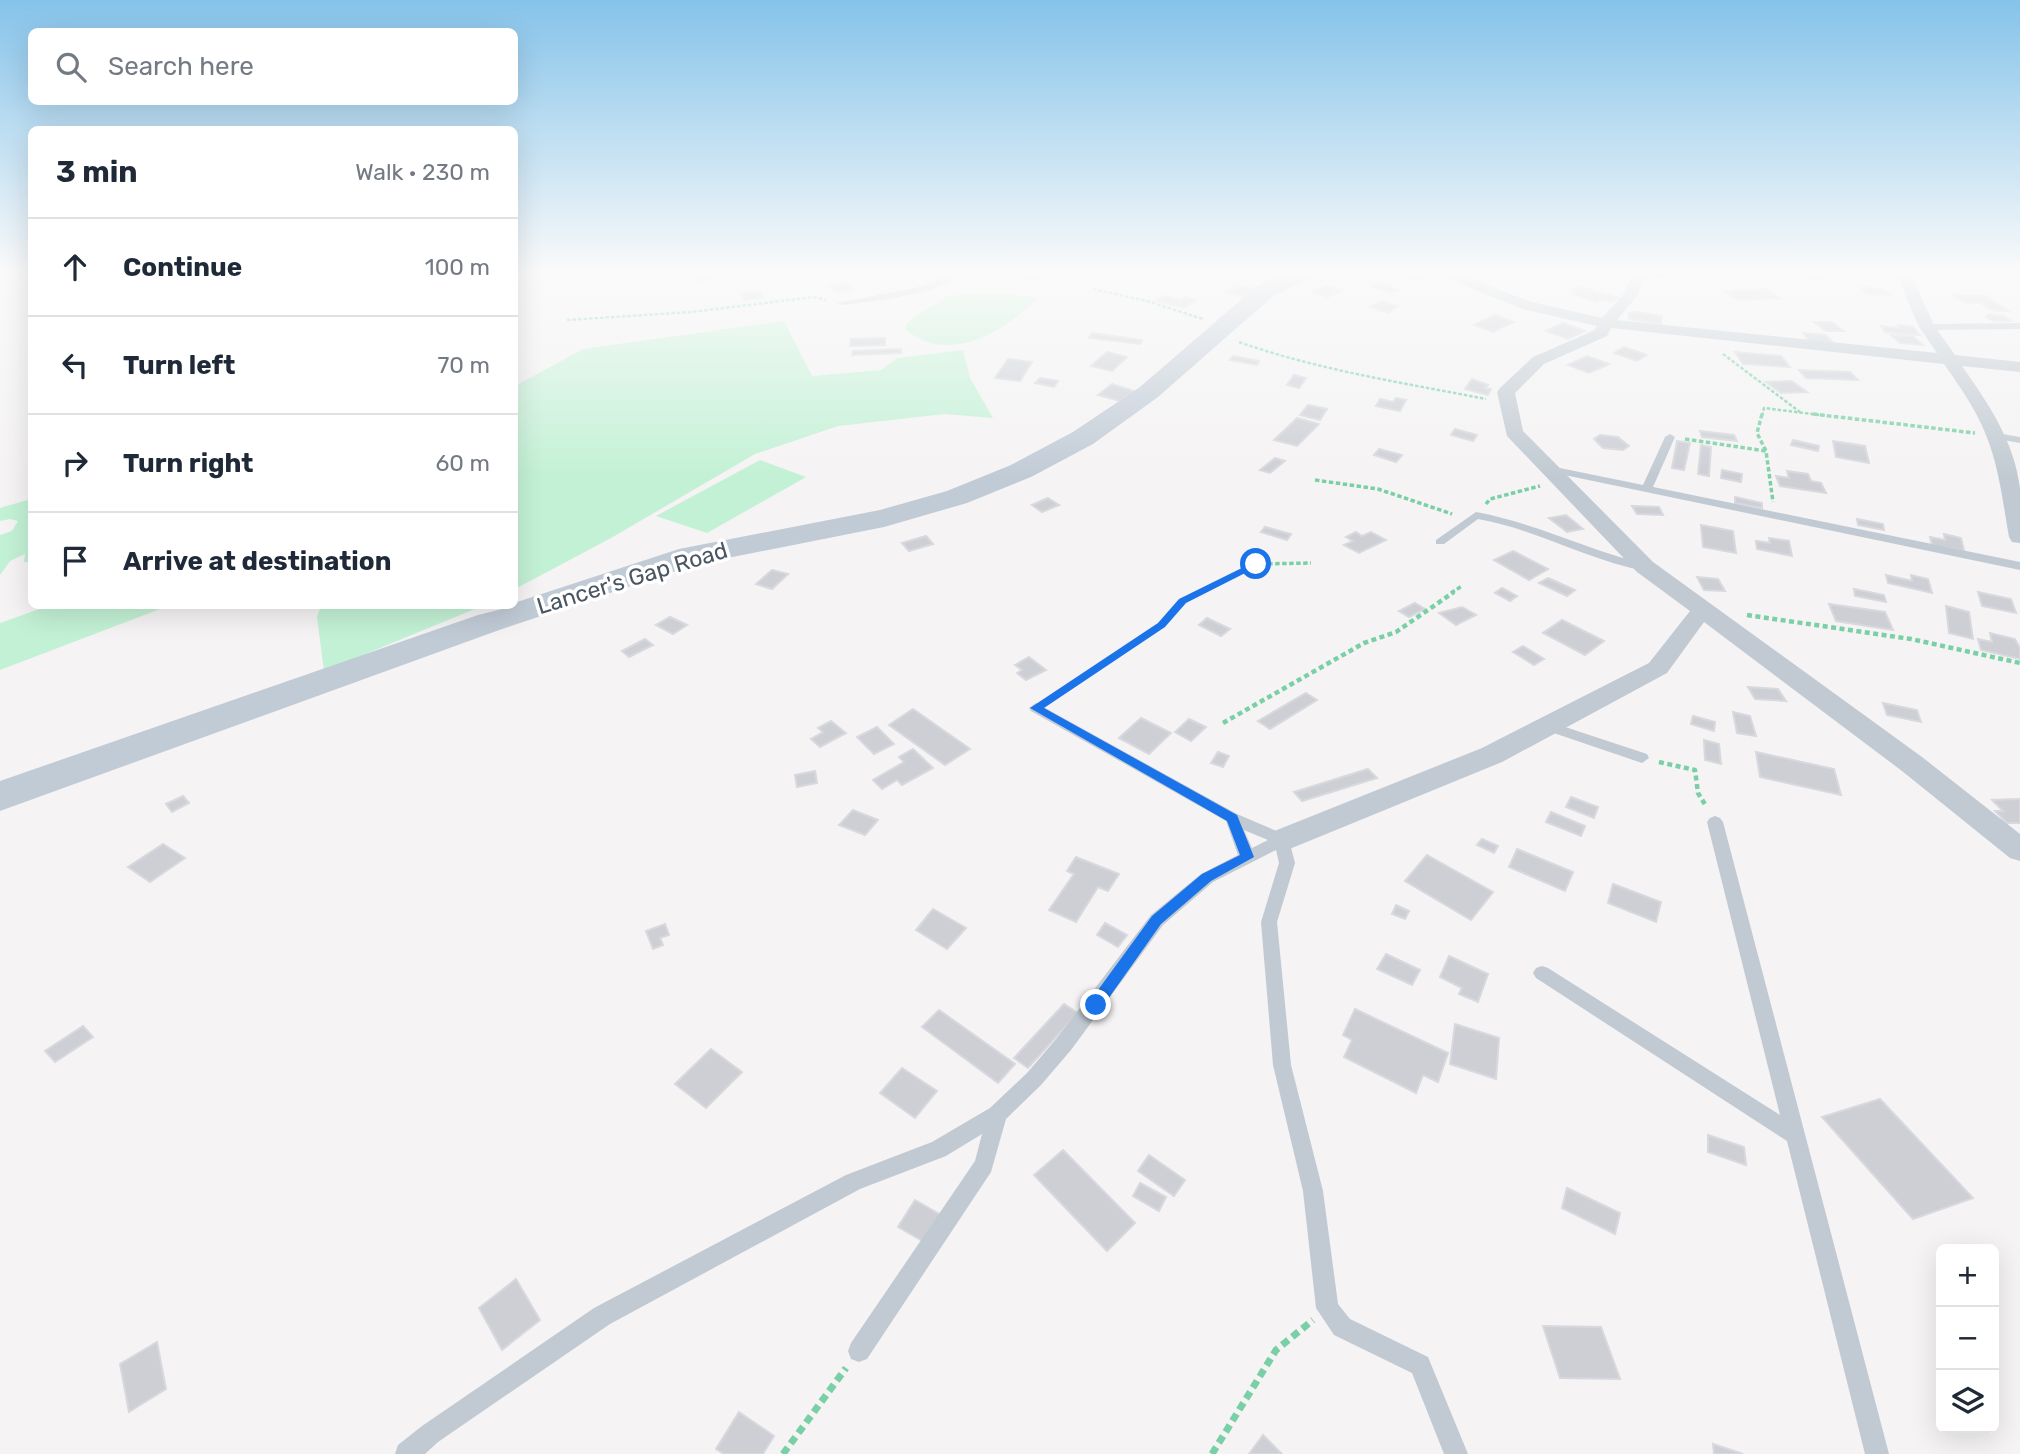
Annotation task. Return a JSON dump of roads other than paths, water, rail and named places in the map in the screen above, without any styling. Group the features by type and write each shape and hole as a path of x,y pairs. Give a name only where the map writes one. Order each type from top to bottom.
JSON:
{"main road":[{"name":"Lancer's Gap Road","path":"0,796 490,622 690,556 884,518 957,496 1021,471 1083,438 1149,392 1206,341"}],"street":[{"path":"1579,341 1530,365 1506,392 1514,432 1645,566 1711,613 2020,849"},
{"path":"1765,341 2020,367"},
{"path":"1937,341 1979,402 1996,436 2006,468 2020,537"},
{"path":"1282,840 1492,755 1657,668 1695,618 1711,613"}],"lane":[{"path":"1996,436 2020,440"},
{"path":"1647,488 1670,437"},
{"path":"1550,469 2020,566"},
{"path":"1440,542 1472,518 1499,519 1627,565 1645,566"},
{"path":"1036,708 1232,818 1282,840"},
{"path":"1547,726 1642,758"},
{"path":"1232,818 1247,857"},
{"path":"1715,822 1877,1454"},
{"path":"407,1454 430,1434 602,1317 853,1182 939,1149 997,1114 1034,1079 1064,1044 1157,920 1207,878 1282,840"},
{"path":"1282,840 1287,863 1269,922 1282,1065 1313,1191 1327,1308 1342,1327 1420,1366 1456,1454"},
{"path":"1542,973 1796,1136"},
{"path":"859,1351 984,1165 997,1114"}]}
